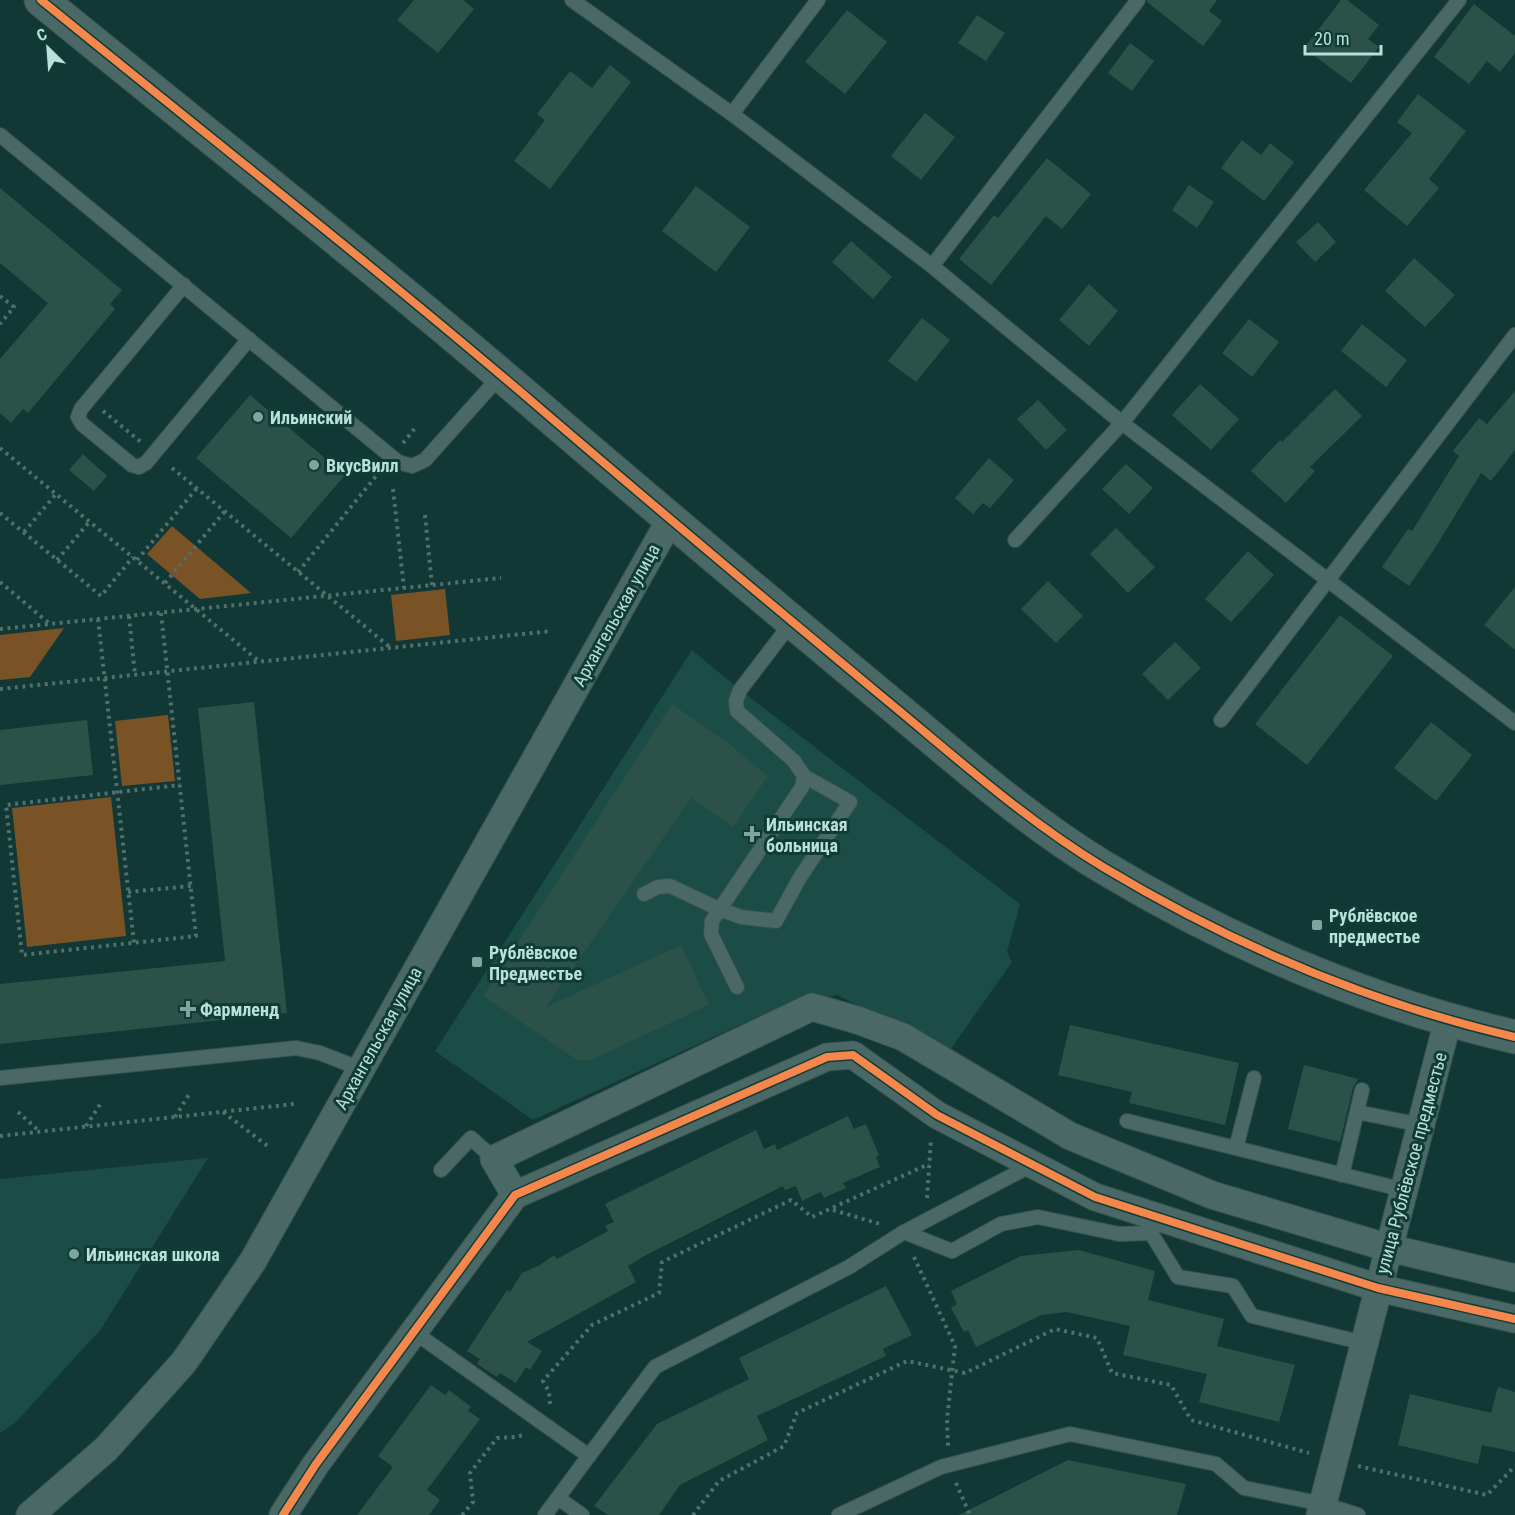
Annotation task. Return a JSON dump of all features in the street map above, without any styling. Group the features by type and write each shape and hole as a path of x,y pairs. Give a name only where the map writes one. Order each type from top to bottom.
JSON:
{"street":[{"path":"41,0 501,375 670,520 972,771 1099,865 1208,926 1299,967 1448,1020 1515,1037"},
{"name":"Архангельская улица","path":"30,1515 106,1449 184,1362 253,1261 670,520"},
{"path":"515,1195 494,1159 812,1007 903,1036 1070,1136 1212,1195 1389,1248 1515,1278"},
{"path":"853,1055 857,1020"},
{"name":"улица Рублёвское предместье","path":"1322,1509 1448,1020"},
{"path":"283,1515 316,1464 515,1195 827,1057 853,1055 933,1112 1032,1165 1154,1225 1378,1288 1515,1319"}],"lane":[{"path":"572,0 732,114 932,266 1122,423 1515,723"},
{"path":"732,114 818,0"},
{"path":"932,266 1138,0"},
{"path":"1015,540 1122,423 1459,0"},
{"path":"0,135 399,462 411,466 425,460 501,375"},
{"path":"184,285 81,409 78,417 82,424 106,444 132,465 139,467 146,463 249,339"},
{"path":"1221,720 1515,335"},
{"path":"644,894 658,886 670,886 741,917 776,921 799,879 850,802 804,776 794,760 737,711 736,701 740,690 792,622"},
{"path":"737,987 711,934 712,921 802,787 804,776"},
{"path":"0,1078 296,1048 320,1053 361,1069"},
{"path":"1236,1148 1254,1078"},
{"path":"1342,1175 1362,1090"},
{"path":"1357,1112 1421,1125"},
{"path":"1127,1121 1404,1190"},
{"path":"441,1170 471,1138 494,1159"},
{"path":"545,1515 656,1367 849,1267 904,1232 1032,1165"},
{"path":"904,1232 951,1251 1001,1224 1038,1217 1119,1234 1154,1225 1178,1277 1233,1286 1252,1316 1364,1343"},
{"path":"414,1332 589,1456"},
{"path":"839,1515 941,1467 1070,1434 1216,1464 1244,1488 1322,1509 1358,1515"},
{"path":"558,1498 582,1515"}],"path":[{"path":"0,296 14,308 0,324"},
{"path":"100,408 144,445"},
{"path":"298,572 416,427"},
{"path":"0,448 260,662"},
{"path":"172,468 391,648"},
{"path":"0,513 101,597 196,488"},
{"path":"393,489 404,588"},
{"path":"24,532 56,494"},
{"path":"165,583 225,511"},
{"path":"425,515 432,585"},
{"path":"57,560 90,521"},
{"path":"0,629 501,578"},
{"path":"0,582 50,624"},
{"path":"161,613 168,672 196,936 22,955 6,805 180,786"},
{"path":"129,616 135,675"},
{"path":"98,619 134,943"},
{"path":"0,689 551,631"},
{"path":"128,892 191,886"},
{"path":"175,1117 190,1094"},
{"path":"86,1126 101,1103"},
{"path":"0,1136 294,1104"},
{"path":"18,1112 39,1132"},
{"path":"223,1112 270,1147"},
{"path":"904,1232 927,1207 933,1112"},
{"path":"462,1515 472,1502 470,1473 497,1438 516,1437 534,1432 548,1414 550,1405 549,1392 543,1381 592,1325 659,1293 662,1262 791,1200 812,1217 929,1164"},
{"path":"832,1209 904,1232"},
{"path":"904,1232 955,1346 947,1419 949,1465 970,1515"},
{"path":"693,1515 719,1481 784,1446 797,1413 907,1361 965,1373 1055,1329 1097,1338 1112,1373 1171,1385 1191,1420 1311,1453"},
{"path":"1354,1465 1486,1495 1512,1469 1515,1470"}],"shaded area":[{"path":"172,526 251,593 200,599 147,554"},
{"path":"445,589 450,635 396,641 391,595"},
{"path":"64,628 30,677 0,680 0,635"},
{"name":"Ильинская больница","path":"692,650 740,690 1020,904 1007,952 1012,962 950,1050 837,995 781,1006 533,1120 435,1051"},
{"path":"168,715 175,781 122,786 115,721"},
{"path":"111,797 126,936 27,947 12,808"},
{"name":"Ильинская школа","path":"208,1158 101,1329 15,1423 0,1433 0,1179"}],"building":[{"path":"414,0 463,0 474,9 438,53 397,20"},
{"path":"1147,0 1217,0 1209,11 1222,21 1203,46"},
{"path":"1341,0 1347,0 1379,25 1368,39 1379,47 1351,83 1304,48"},
{"path":"1474,4 1515,36 1515,53 1500,72 1487,61 1469,84 1434,57"},
{"path":"847,10 887,42 845,94 805,62"},
{"path":"977,15 1005,33 986,61 958,43"},
{"path":"1130,43 1154,61 1132,91 1108,73"},
{"path":"610,65 631,82 550,189 514,161 545,120 537,114 570,71 592,88"},
{"path":"1418,94 1466,131 1429,179 1439,188 1407,226 1364,190 1412,133 1397,122"},
{"path":"925,113 955,137 921,180 891,156"},
{"path":"1242,140 1261,155 1270,143 1294,162 1264,201 1221,168"},
{"path":"1047,158 1091,194 1062,229 1046,216 991,285 959,259 994,215 998,218"},
{"path":"1189,185 1214,202 1197,228 1172,210"},
{"path":"696,186 750,227 716,272 662,231"},
{"path":"0,188 122,290 110,304 115,309 28,413 23,409 11,423 0,413 0,359 48,303 0,263"},
{"path":"1318,222 1336,242 1315,262 1296,242"},
{"path":"851,241 892,277 873,299 832,262"},
{"path":"1414,258 1455,295 1425,327 1385,291"},
{"path":"1089,284 1118,311 1089,346 1059,320"},
{"path":"922,318 950,340 916,382 888,361"},
{"path":"1249,319 1279,342 1252,377 1222,353"},
{"path":"1362,324 1407,360 1386,387 1341,351"},
{"path":"1200,384 1239,419 1211,450 1172,415"},
{"path":"1335,389 1362,416 1310,467 1315,471 1286,503 1251,471 1280,440 1282,442"},
{"path":"1515,391 1515,450 1491,481 1481,473 1409,586 1382,567 1408,529 1412,531 1459,456 1453,451 1479,418 1487,424"},
{"path":"250,395 345,475 291,538 196,458"},
{"path":"1038,400 1067,430 1046,450 1017,419"},
{"path":"83,454 107,476 94,491 69,470"},
{"path":"989,458 1014,480 990,508 983,503 973,514 955,498"},
{"path":"1126,464 1153,488 1129,514 1102,489"},
{"path":"1116,528 1155,567 1128,593 1090,554"},
{"path":"1248,551 1274,575 1231,622 1205,599"},
{"path":"1048,581 1083,616 1056,643 1021,609"},
{"path":"1515,587 1515,650 1484,625"},
{"path":"1340,615 1393,656 1307,765 1255,724"},
{"path":"1175,642 1201,668 1168,700 1142,674"},
{"path":"254,702 287,1013 0,1044 0,984 225,961 198,708"},
{"path":"672,704 728,743 768,776 733,827 691,798 546,1007 681,945 709,1005 589,1061 577,1060 483,996"},
{"path":"87,720 93,775 0,785 0,730"},
{"path":"1431,722 1472,755 1436,801 1394,768"},
{"path":"1070,1025 1239,1063 1225,1125 1129,1103 1132,1092 1058,1075"},
{"path":"1304,1065 1358,1079 1353,1088 1340,1142 1288,1129"},
{"path":"848,1116 854,1129 866,1124 879,1155 876,1157 880,1167 843,1183 846,1188 824,1198 821,1192 802,1201 796,1186 785,1190 783,1186 646,1255 628,1266 636,1282 527,1342 542,1351 530,1370 526,1367 516,1383 500,1373 497,1377 477,1364 480,1359 467,1351 507,1290 510,1292 522,1273 540,1265 554,1255 557,1259 608,1231 605,1226 614,1222 605,1204 756,1130 764,1149 775,1144 777,1150"},
{"path":"1079,1250 1155,1271 1148,1300 1224,1319 1217,1346 1295,1365 1279,1422 1199,1402 1207,1374 1123,1355 1130,1326 1067,1312 1041,1315 976,1347 968,1330 964,1332 951,1308 957,1304 951,1291 1021,1256"},
{"path":"886,1286 912,1335 883,1349 886,1356 757,1416 768,1440 680,1485 659,1515 608,1515 594,1506 657,1424 749,1379 739,1358"},
{"path":"431,1385 445,1395 449,1390 471,1407 468,1411 480,1419 427,1490 440,1500 429,1515 357,1515 393,1467 378,1456"},
{"path":"1498,1387 1515,1392 1515,1452 1482,1445 1478,1464 1398,1445 1410,1394 1491,1413"},
{"path":"1068,1460 1186,1484 1177,1515 959,1515"}],"cycle path":[{"path":"41,0 481,358 960,762 1044,828 1151,895 1251,946 1354,989 1407,1007 1515,1037"},
{"path":"283,1515 316,1464 515,1195 827,1057 853,1055 937,1115 1095,1197 1378,1288 1515,1319"}],"place":[{"name":"Ильинский","path":"258,417"},
{"name":"ВкусВилл","path":"314,465"},
{"name":"Ильинская больница","path":"752,834"},
{"name":"Рублёвское предместье","path":"1317,925"},
{"name":"Рублёвское Предместье","path":"477,962"},
{"name":"Фармленд","path":"188,1009"},
{"name":"Ильинская школа","path":"74,1254"}]}
